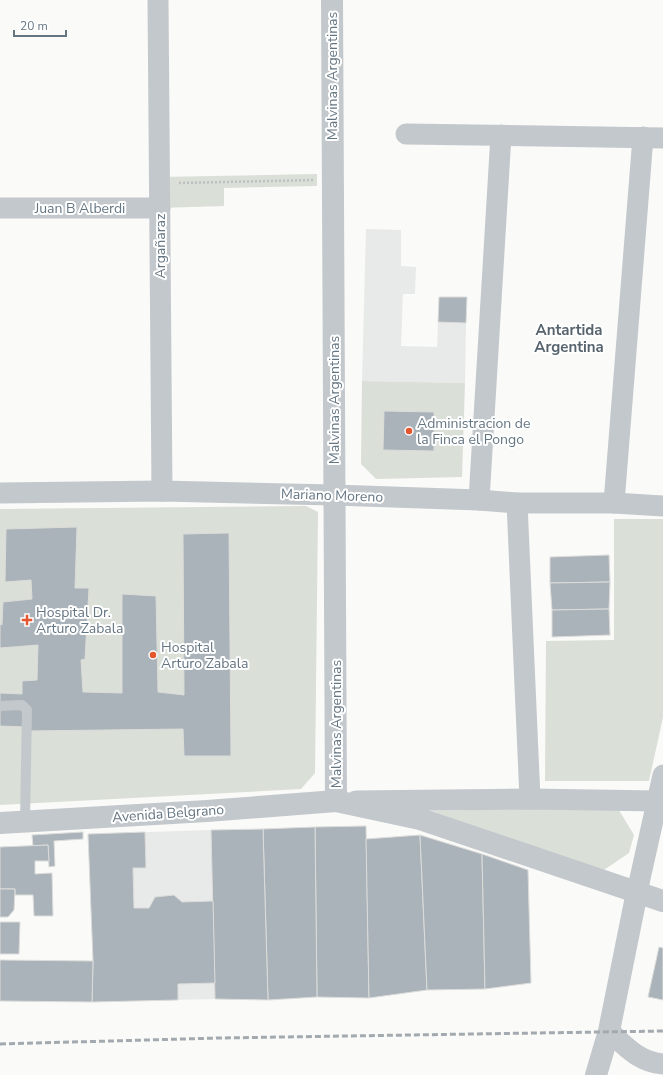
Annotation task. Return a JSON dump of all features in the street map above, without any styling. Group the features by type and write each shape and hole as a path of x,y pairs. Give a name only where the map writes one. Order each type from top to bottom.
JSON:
{"street":[{"name":"Argañaraz","path":"158,0 162,491"},
{"name":"Malvinas Argentinas","path":"332,0 336,801"},
{"path":"406,134 653,138 614,503"},
{"path":"479,500 502,135"},
{"name":"Juan B Alberdi","path":"0,208 160,208"},
{"name":"Mariano Moreno","path":"0,493 162,491 334,495 479,500 517,503 614,503 663,506"},
{"path":"517,503 530,799"},
{"path":"596,1075 610,1031 637,892 663,775"},
{"path":"336,801 530,799 658,800"},
{"name":"Avenida Belgrano","path":"0,823 207,811 336,801 420,819 663,901"},
{"path":"610,1031 639,1058 654,1064 663,1064"}],"lane":[{"path":"0,706 22,705 27,710 25,822"}],"path":[{"path":"175,183 332,180"}],"shaded area":[{"path":"317,174 317,186 224,188 224,206 160,208 159,177"},
{"path":"366,229 401,230 401,266 416,267 415,294 403,294 401,346 437,347 438,322 466,323 465,383 362,381"},
{"path":"362,381 465,383 462,477 376,479 361,464"},
{"path":"306,506 318,512 315,773 301,789 0,805 0,509"},
{"path":"614,519 663,519 663,717 649,781 545,781 546,641 614,640"},
{"path":"617,807 634,835 629,853 601,872 431,811"},
{"path":"211,830 215,999 92,1002 93,961 88,834"}],"building":[{"path":"439,297 467,297 466,323 438,322"},
{"name":"Administracion de la Finca el Pongo","path":"384,411 434,412 434,451 383,450"},
{"path":"77,527 75,588 89,588 85,659 81,660 83,692 122,693 122,594 156,596 158,692 184,695 183,534 229,533 231,756 184,756 183,729 26,731 26,727 0,726 0,693 22,694 22,681 37,680 38,645 0,648 0,624 2,625 3,602 32,599 31,580 5,582 6,529"},
{"path":"609,555 610,582 550,583 550,557"},
{"path":"610,582 609,609 552,610 550,583"},
{"path":"609,609 610,635 552,637 552,610"},
{"path":"366,826 369,998 317,997 315,827"},
{"path":"315,827 317,997 268,1000 263,829"},
{"path":"263,829 268,1000 215,999 211,830"},
{"path":"83,832 83,839 54,841 55,866 49,867 48,845 33,846 32,835"},
{"path":"145,832 146,868 133,868 134,908 149,908 155,897 174,895 182,902 213,901 215,983 178,984 178,1000 92,1002 93,961 88,834"},
{"path":"420,835 427,990 369,998 366,839"},
{"path":"420,835 482,854 485,989 427,990"},
{"path":"48,845 49,861 35,861 35,874 52,873 53,916 34,916 33,895 15,895 15,889 0,889 0,847"},
{"path":"482,854 528,870 531,983 485,989"},
{"path":"0,889 15,889 14,910 8,917 0,917"},
{"path":"0,922 20,922 19,954 0,954"},
{"path":"659,947 663,948 663,1000 648,997"},
{"path":"0,960 93,961 92,1002 0,1001"}],"railway":[{"path":"0,1044 220,1038 663,1031"}],"place":[{"name":"Administracion de la Finca el Pongo","path":"409,431"},
{"name":"Hospital Dr. Arturo Zabala","path":"27,620"},
{"name":"Hospital Arturo Zabala","path":"153,655"}],"district":[{"name":"Antartida Argentina","path":"569,338"}]}
